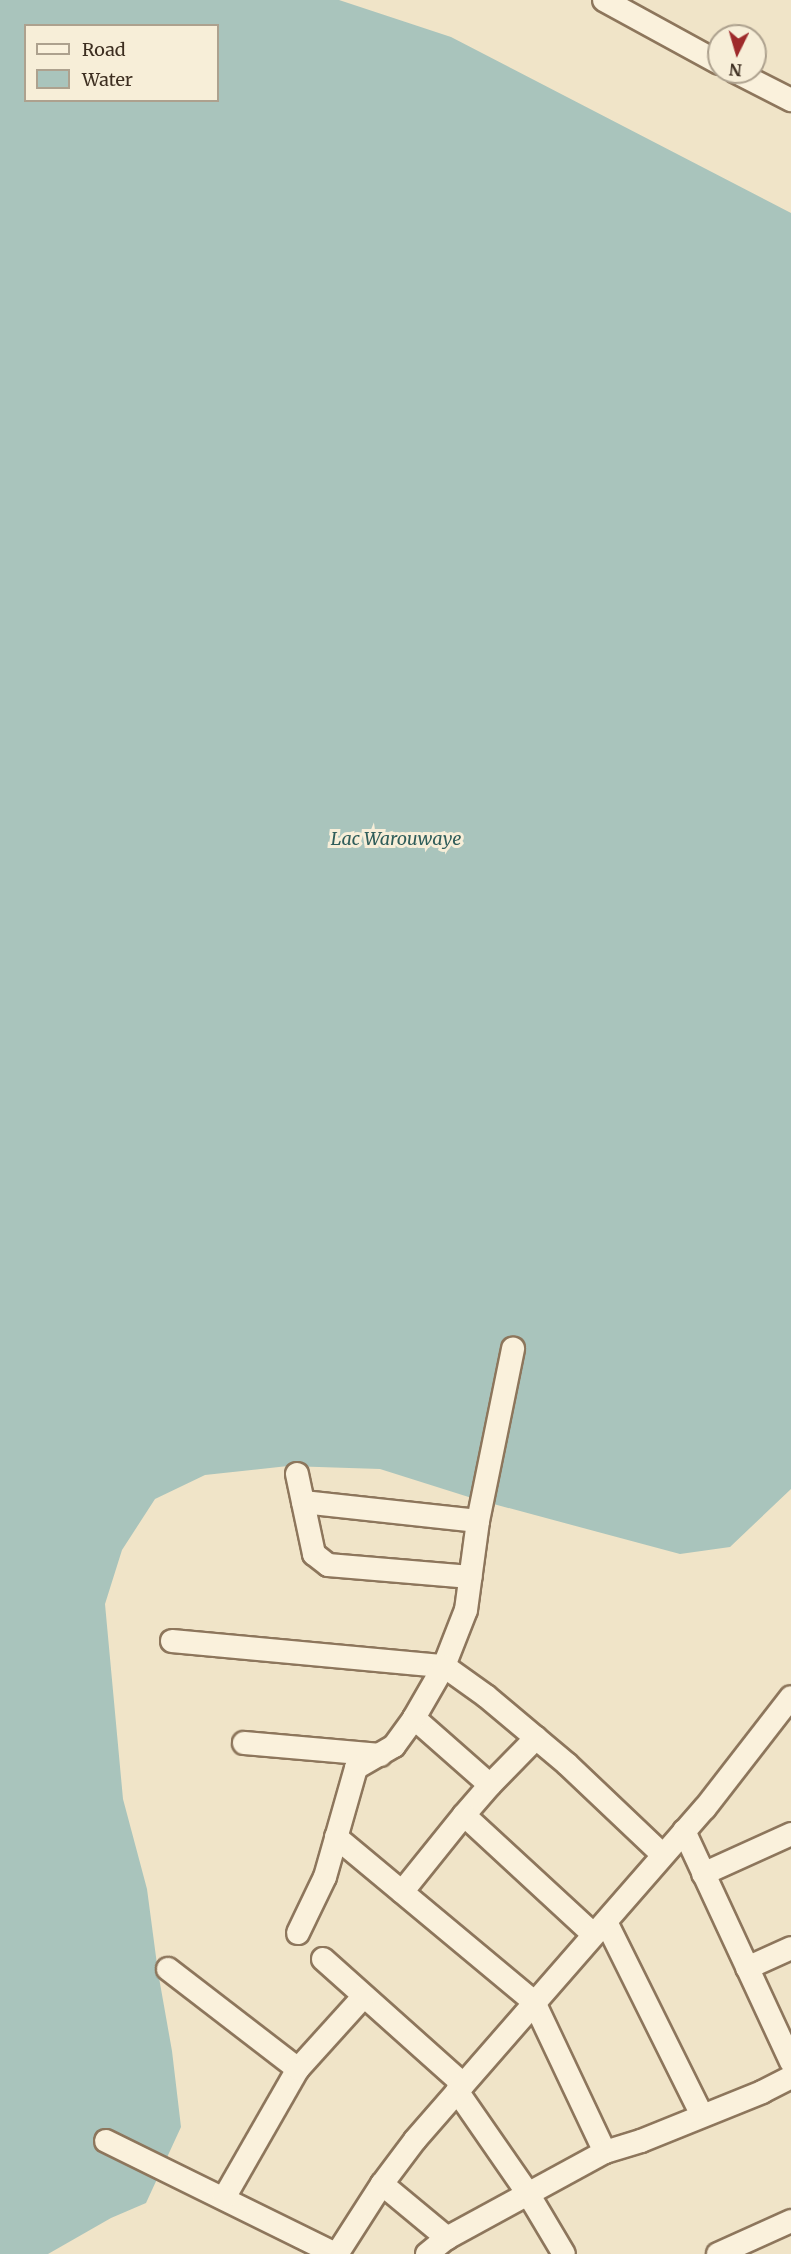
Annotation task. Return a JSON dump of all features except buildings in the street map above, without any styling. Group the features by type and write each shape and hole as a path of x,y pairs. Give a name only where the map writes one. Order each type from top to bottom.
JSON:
{"street":[{"path":"605,0 707,56"},
{"path":"761,84 790,98"},
{"path":"298,1933 325,1877 357,1768 394,1746 414,1718 444,1666 466,1610 478,1521 513,1349"},
{"path":"297,1474 314,1554 327,1565 470,1577"},
{"path":"303,1502 478,1521"},
{"path":"172,1641 444,1666 486,1696 536,1738 663,1855"},
{"path":"106,2141 336,2254 382,2184 415,2140 534,2002 563,1973 684,1831 791,1697"},
{"path":"414,1718 490,1785"},
{"path":"402,1892 490,1785 536,1738"},
{"path":"244,1743 380,1755"},
{"path":"464,1815 599,1928 702,2115"},
{"path":"684,1831 791,2061"},
{"path":"703,1874 791,1834"},
{"path":"336,1837 534,2002 605,2152"},
{"path":"747,1968 791,1948"},
{"path":"323,1959 460,2088 528,2192 564,2254"},
{"path":"168,1969 298,2069"},
{"path":"224,2198 298,2069 363,1997"},
{"path":"427,2254 447,2238 605,2152 641,2141 762,2092 791,2077"},
{"path":"382,2184 447,2238"},
{"path":"718,2254 791,2221"}],"water":[{"name":"Lac Warouwaye","path":"0,0 339,0 451,37 791,213 791,1489 730,1547 680,1554 475,1499 380,1469 288,1466 205,1475 155,1499 122,1550 105,1604 123,1799 147,1889 172,2051 181,2127 146,2203 111,2218 48,2254 0,2254"}]}
